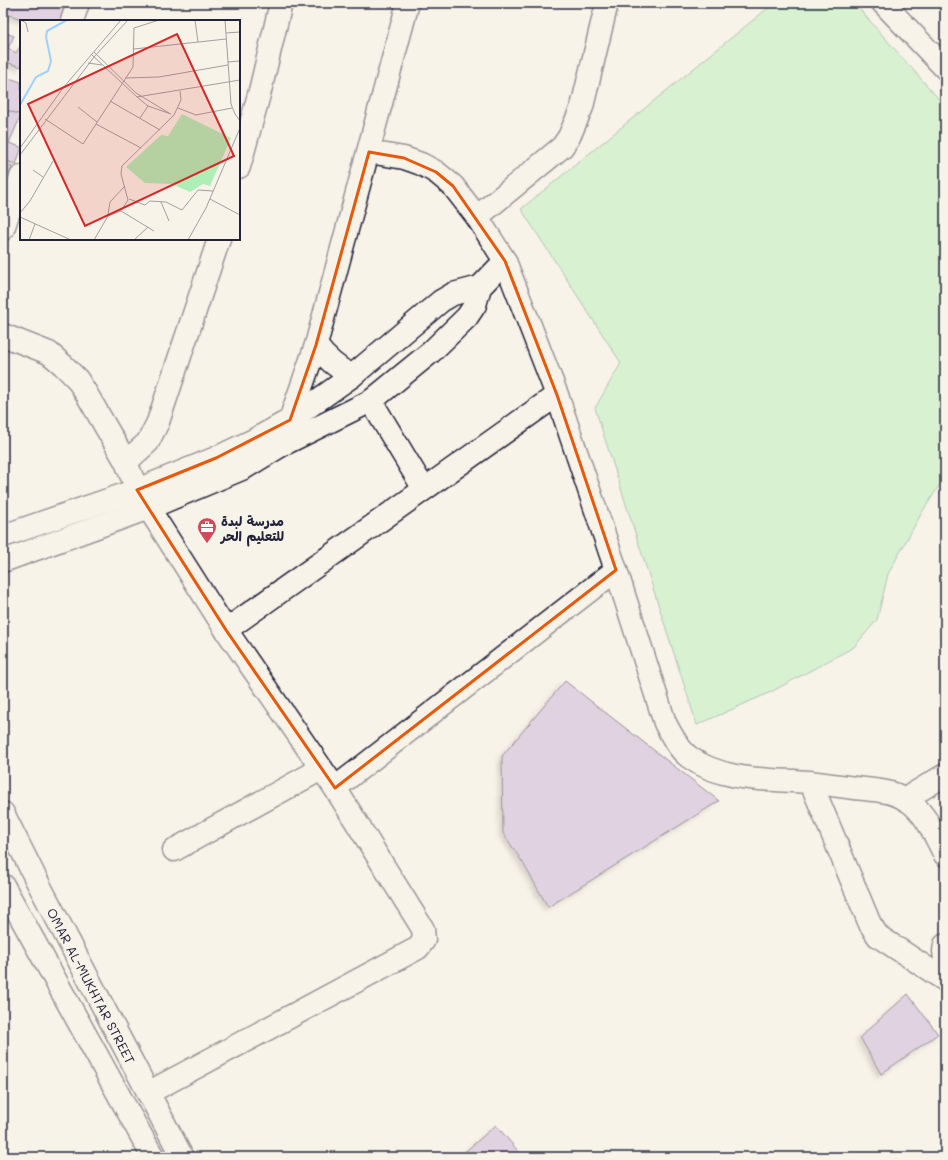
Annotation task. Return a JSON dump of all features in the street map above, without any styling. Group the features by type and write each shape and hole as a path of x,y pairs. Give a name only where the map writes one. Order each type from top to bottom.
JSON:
{"street":[{"path":"72,20 78,3"},
{"path":"240,163 260,91 281,3"},
{"path":"280,446 289,427 290,420 316,346 408,3"},
{"path":"477,217 562,147 566,142 582,107 607,3"},
{"path":"884,3 945,68"},
{"path":"369,152 404,158 421,164 436,172 453,186 477,217 506,261 557,396 616,570 665,722 677,743 688,756 706,767 728,774 746,778 810,783 892,793 915,806 925,818 945,855"},
{"path":"3,229 20,180"},
{"path":"126,462 148,442 158,422 219,240"},
{"path":"3,561 149,508 244,468 280,446 371,401 431,352 467,317 475,305 480,287 506,261"},
{"path":"3,536 137,490 216,458 254,440 290,420 352,376 441,301 453,294 480,287"},
{"path":"3,335 49,353 77,379 126,462 137,490 226,630 335,788 423,929 424,940 418,948 148,1093"},
{"path":"316,346 323,356 332,364 352,376"},
{"path":"226,630 557,396"},
{"path":"371,401 424,490"},
{"path":"335,788 616,570"},
{"path":"174,850 321,769"},
{"path":"905,799 945,775"},
{"path":"810,783 870,924 878,936 945,980"},
{"name":"OMAR AL-MUKHTAR STREET","path":"3,813 182,1157"},
{"path":"3,885 153,1157"},
{"path":"945,945 945,959"}],"highlighted area":[{"path":"369,152 404,158 436,172 453,186 505,261 557,395 616,570 335,788 226,630 137,490 216,458 290,420 316,345"}],"green space":[{"path":"774,3 854,3 945,106 945,479 921,514 888,574 877,620 854,647 771,692 697,725 595,408 621,363 521,209"}],"building":[{"path":"3,3 36,3 40,9 41,3 76,3 60,20 25,20 3,13"},
{"path":"3,32 14,36 8,48 16,53 20,47 20,67 3,61"},
{"path":"3,76 20,82 20,115 3,109"},
{"path":"3,109 20,115 20,117 9,143 3,141"},
{"path":"3,141 20,147 20,153 16,164 6,161 5,165 12,167 7,181 3,180"},
{"path":"565,681 719,801 548,907 523,863 503,833 502,756"},
{"path":"908,994 938,1034 881,1074 860,1037"},
{"path":"496,1125 523,1157 459,1157"}],"place":[{"name":"مدرسة لبدة للتعليم الحر","path":"207,544"}]}
